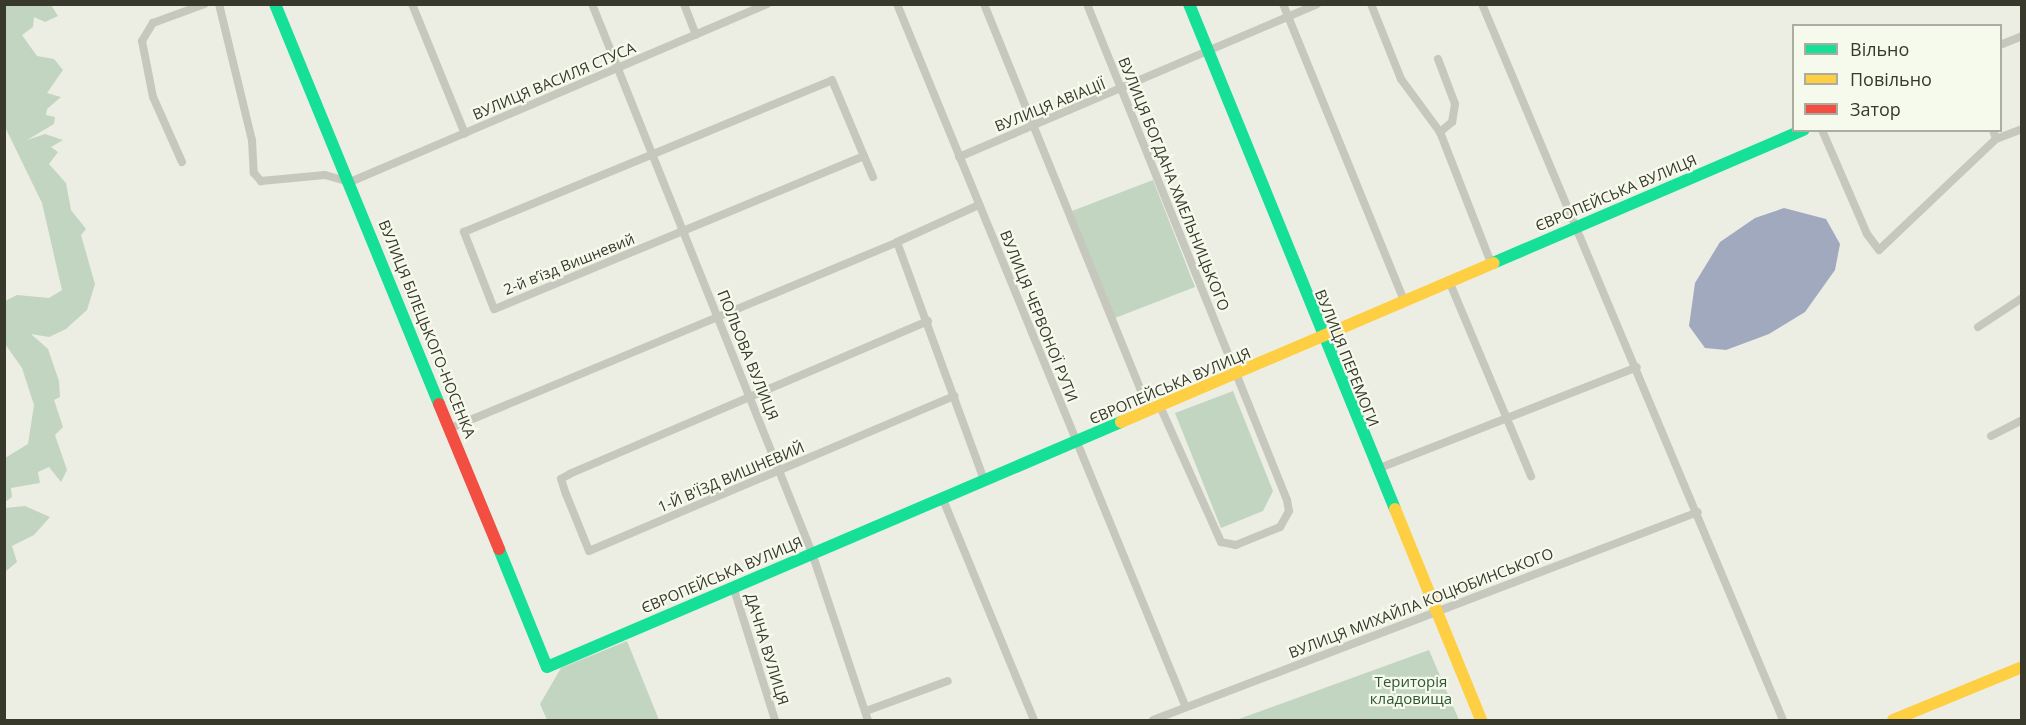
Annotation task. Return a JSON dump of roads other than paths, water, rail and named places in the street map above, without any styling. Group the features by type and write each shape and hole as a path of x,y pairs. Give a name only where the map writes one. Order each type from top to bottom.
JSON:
{"street":[{"path":"182,162 153,97 142,41 153,23 205,4"},
{"path":"219,4 232,42 254,173 261,181 325,175 350,182"},
{"name":"ВУЛИЦЯ БІЛЕЦЬКОГО-НОСЕНКА","path":"275,4 451,428 547,667"},
{"path":"412,4 465,134"},
{"name":"ПОЛЬОВА ВУЛИЦЯ","path":"592,4 812,553 867,716"},
{"path":"684,4 696,35"},
{"name":"ВУЛИЦЯ ВАСИЛЯ СТУСА","path":"350,182 768,4"},
{"name":"ВУЛИЦЯ ЧЕРВОНОЇ РУТИ","path":"897,4 1185,705"},
{"path":"984,4 1155,409"},
{"name":"ВУЛИЦЯ БОГДАНА ХМЕЛЬНИЦЬКОГО","path":"1086,4 1287,500 1287,519 1269,532 1236,545 1215,537 1155,409"},
{"name":"ВУЛИЦЯ ПЕРЕМОГИ","path":"1189,4 1322,337 1481,720"},
{"path":"1283,4 1404,300"},
{"name":"ВУЛИЦЯ АВІАЦІЇ","path":"959,157 1120,91 1317,4"},
{"path":"1371,4 1401,79 1440,132 1491,263"},
{"path":"1482,4 1698,512 1783,720"},
{"path":"2002,45 2022,36"},
{"path":"1438,59 1455,104 1452,122 1440,132"},
{"path":"651,152 832,80 873,177"},
{"path":"1823,132 1867,234 1879,250 1995,135 2022,129"},
{"name":"ЄВРОПЕЙСЬКА ВУЛИЦЯ","path":"547,667 1799,132"},
{"name":"2-й вʼїзд Вишневий","path":"651,152 464,232 494,309 684,232"},
{"path":"684,232 864,156"},
{"path":"451,428 897,242 979,205"},
{"path":"897,242 928,321 984,480"},
{"path":"1449,281 1531,476"},
{"path":"1978,327 2022,298"},
{"path":"750,397 928,321"},
{"path":"1377,469 1637,367"},
{"name":"1-Й В'ЇЗД ВИШНЕВИЙ","path":"750,397 561,479 589,551 955,396"},
{"path":"1991,436 2022,420"},
{"path":"942,497 1034,720"},
{"name":"ВУЛИЦЯ МИХАЙЛА КОЦЮБИНСЬКОГО","path":"1153,720 1185,705 1437,613 1698,512"},
{"name":"ДАЧНА ВУЛИЦЯ","path":"733,586 775,720"},
{"path":"1893,720 2022,667"},
{"path":"867,716 948,681"}],"water":[{"path":"1784,208 1826,219 1840,244 1835,270 1805,312 1769,334 1726,350 1705,348 1689,326 1695,283 1720,242 1755,218"}],"park label":[{"name":"Територія кладовища","path":"1411,690"}]}
